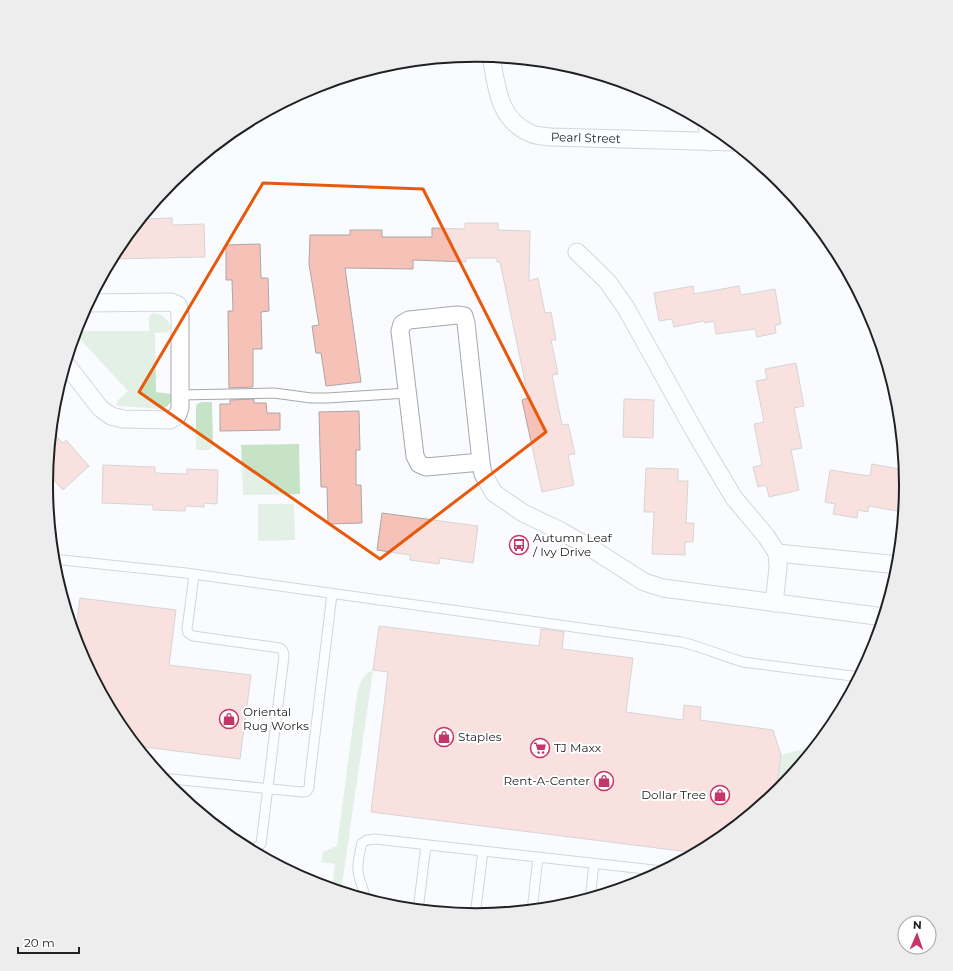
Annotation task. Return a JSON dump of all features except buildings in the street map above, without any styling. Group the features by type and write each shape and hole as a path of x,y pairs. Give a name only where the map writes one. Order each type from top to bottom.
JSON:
{"street":[{"name":"Pearl Street","path":"491,63 499,96 505,111 515,124 533,135 550,137 724,142"},
{"path":"708,130 710,142"},
{"path":"576,252 606,281 626,308 696,434 734,498 766,536 777,553 778,568 774,603"},
{"path":"69,368 100,408 111,416 123,419 170,420 177,416 180,408 180,314 178,305 171,302 95,303"},
{"path":"481,462 426,467 419,464 415,456 400,331 402,324 409,320 457,315 464,316 466,323 481,462 482,474 494,493 523,513 581,542 644,582 663,588 880,616"},
{"path":"777,553 893,564"}],"lane":[{"path":"180,394 274,393 311,398 327,398 408,393"},
{"path":"60,560 194,575 681,642 700,646 744,662 854,676"},
{"path":"194,575 187,629 188,633 193,636 280,648 283,651 284,656 261,844 256,847"},
{"path":"171,779 267,790 307,791 332,594"},
{"path":"364,894 358,872 360,849 362,843 367,840 375,839 653,870"},
{"path":"419,905 426,845"},
{"path":"476,909 483,851"},
{"path":"533,905 538,857"},
{"path":"591,894 594,864"}],"highlighted area":[{"path":"263,183 423,189 546,432 380,559 139,392"}],"green space":[{"path":"152,313 163,316 171,327 169,332 155,333 156,392 171,394 172,399 166,407 161,409 118,406 116,405 117,401 128,391 81,340 77,344 82,331 149,331 149,317"},
{"path":"202,402 212,402 213,444 212,448 208,450 196,450 196,407 197,404"},
{"path":"299,444 300,494 243,495 241,445"},
{"path":"258,504 294,504 295,540 258,541"},
{"path":"373,670 342,887 333,884 335,864 321,862 323,852 337,846 357,694 360,683 369,672"},
{"path":"808,748 795,765 777,784 781,755"}],"place":[{"name":"Autumn Leaf / Ivy Drive","path":"519,545"},
{"name":"Oriental Rug Works","path":"229,719"},
{"name":"Staples","path":"444,737"},
{"name":"TJ Maxx","path":"540,748"},
{"name":"Rent-A-Center","path":"604,781"},
{"name":"Dollar Tree","path":"720,795"}]}
